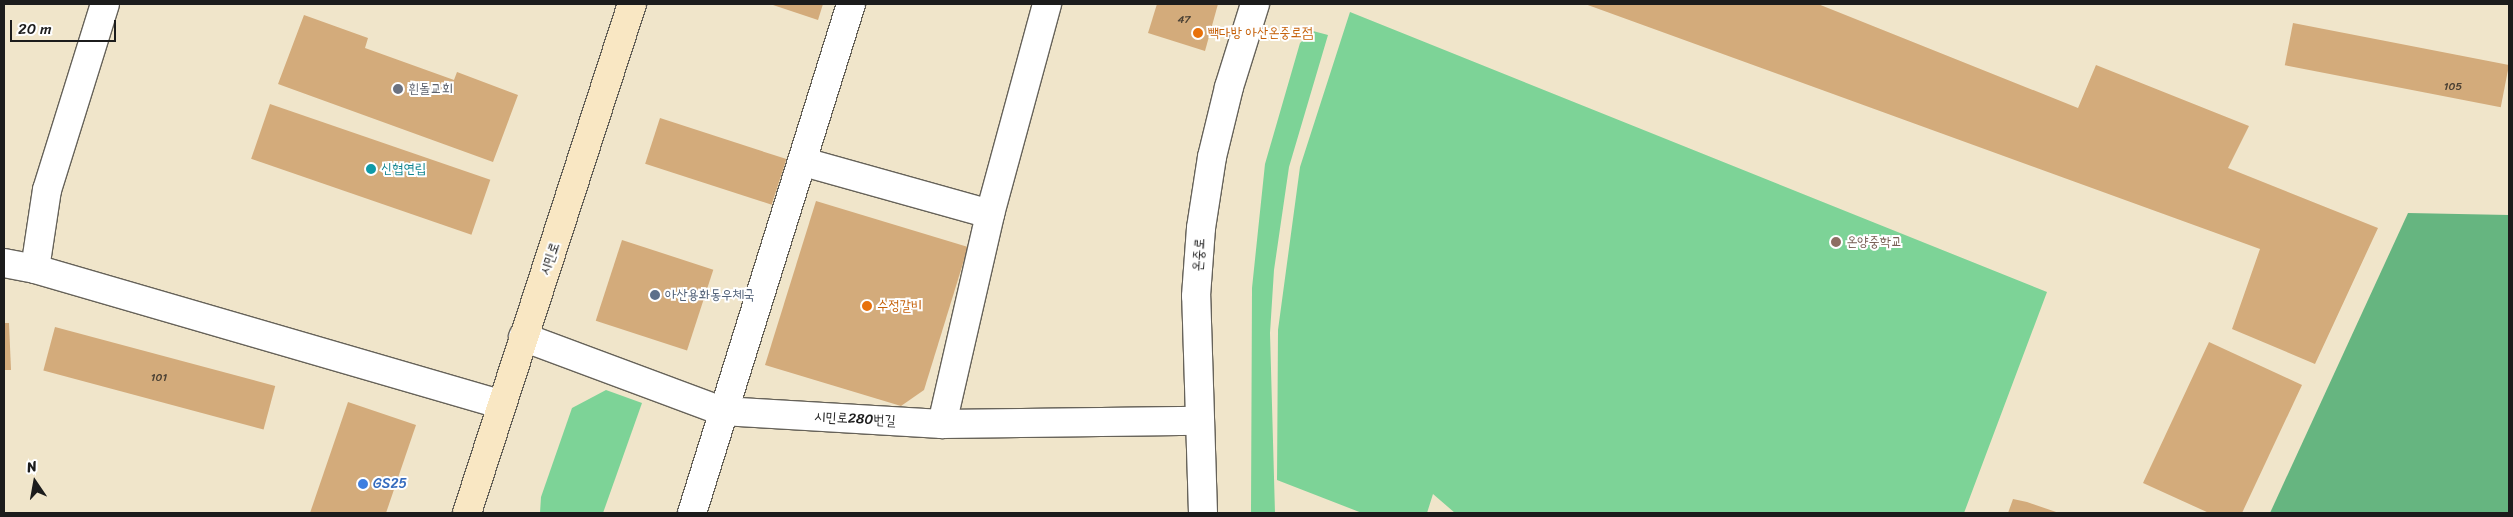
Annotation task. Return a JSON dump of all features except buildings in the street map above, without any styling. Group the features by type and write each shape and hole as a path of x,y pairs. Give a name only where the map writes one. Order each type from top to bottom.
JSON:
{"main road":[{"name":"시민로","path":"468,513 501,404 632,4"}],"street":[{"path":"35,270 47,190 105,4"},
{"path":"692,513 722,411 804,162 851,4"},
{"path":"942,424 990,214 1047,4"},
{"name":"온중로","path":"1203,513 1196,296 1201,228 1212,157 1255,4"},
{"path":"804,162 990,214"},
{"path":"4,263 35,270 501,404"},
{"name":"시민로280번길","path":"523,337 722,411 942,424 1200,421"}],"green space":[{"path":"1350,12 2047,292 1964,513 1455,513 1433,494 1427,513 1362,513 1277,480 1278,330 1300,167"},
{"path":"1313,31 1328,35 1289,167 1274,270 1270,333 1275,513 1251,513 1252,288 1265,164 1300,43"},
{"path":"2408,213 2509,215 2509,513 2270,513"},
{"path":"606,390 642,403 603,513 540,513 541,497 572,408"}],"place":[{"name":"빽다방 아산온중로점","path":"1198,33"},
{"name":"흰돌교회","path":"398,89"},
{"name":"신협연립","path":"371,169"},
{"name":"온양중학교","path":"1836,242"},
{"name":"아산용화동우체국","path":"655,295"},
{"name":"수정갈비","path":"867,306"},
{"name":"GS25","path":"363,484"}]}
